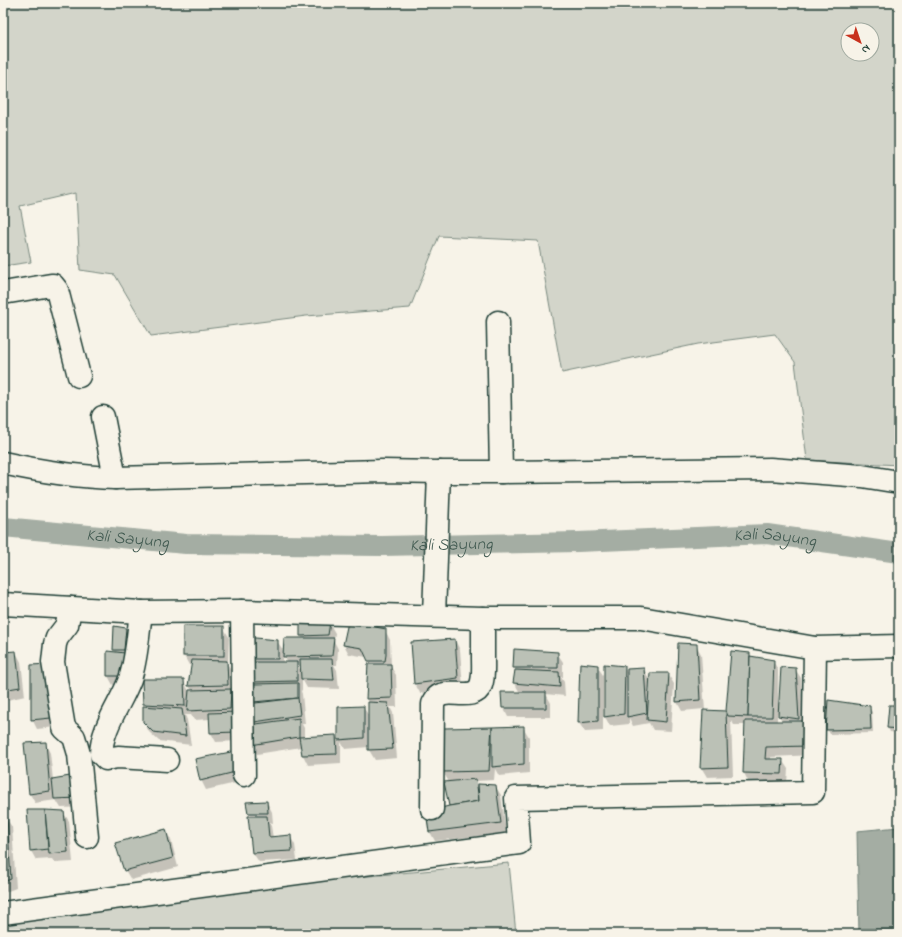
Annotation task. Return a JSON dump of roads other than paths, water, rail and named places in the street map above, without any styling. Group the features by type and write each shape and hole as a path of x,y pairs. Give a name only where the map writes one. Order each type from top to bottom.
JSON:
{"street":[{"path":"3,293 51,284 55,287 79,376"},
{"path":"498,322 501,472"},
{"path":"103,417 115,478"},
{"path":"3,463 97,478 382,471 439,479 501,472 770,469 862,476 899,482"},
{"path":"434,611 439,479"},
{"path":"3,604 141,612 434,611 483,618 641,618 816,648 899,646"},
{"path":"70,608 67,625 57,638 55,644 53,662 64,728 74,737 79,754 88,837"},
{"path":"242,611 244,775"},
{"path":"141,612 135,662 130,680 109,723 101,754 106,759 118,757 167,760"},
{"path":"432,809 433,704 435,699 441,694 470,694 481,685 483,670 483,618"},
{"path":"3,913 519,843 516,798 812,792 816,648"}],"waterway":[{"name":"Kali Sayung","path":"3,527 186,544 382,546 578,542 767,534 899,553"}]}
